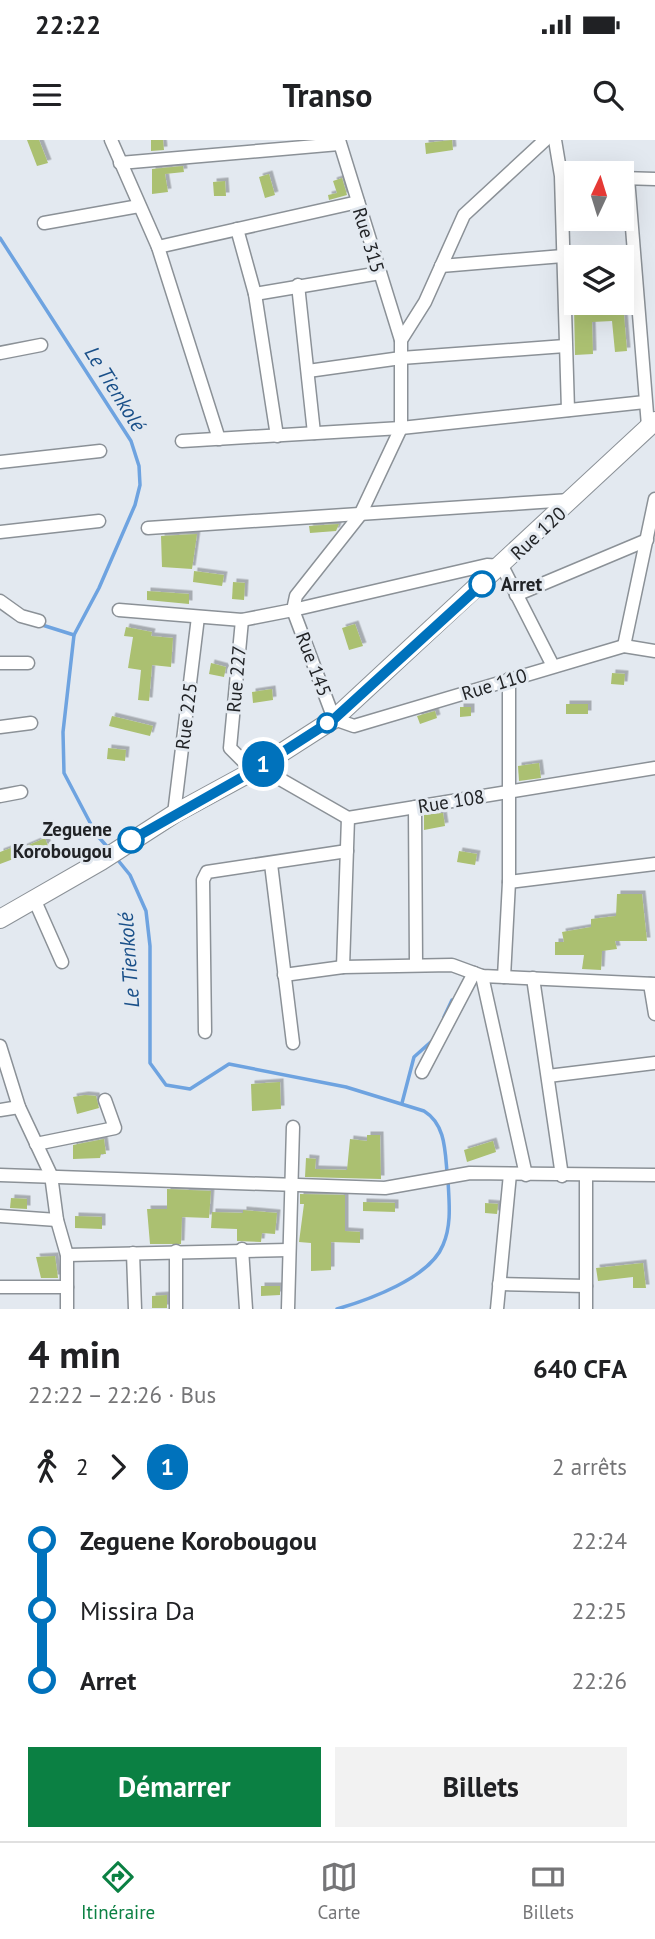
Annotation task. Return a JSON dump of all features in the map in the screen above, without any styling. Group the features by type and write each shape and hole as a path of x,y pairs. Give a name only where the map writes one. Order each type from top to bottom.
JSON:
{"main road":[{"name":"Rue 120","path":"0,919 35,901 174,814 256,769 334,719 652,424"}],"street":[{"path":"111,140 158,247 219,439"},
{"path":"293,610 296,596 360,515 401,428 401,341 425,302 464,215 545,140"},
{"path":"555,140 561,176 568,410"},
{"path":"120,163 339,142"},
{"name":"Rue 315","path":"339,142 401,341"},
{"path":"634,178 655,179"},
{"path":"158,247 358,202"},
{"path":"44,223 139,206"},
{"path":"237,229 255,293 277,436"},
{"path":"630,231 645,402 652,424"},
{"path":"441,266 563,256"},
{"path":"255,293 380,273"},
{"path":"298,285 314,433"},
{"path":"0,353 41,345"},
{"path":"308,370 401,358 565,346"},
{"path":"182,441 401,428 645,402"},
{"path":"0,462 100,451"},
{"path":"148,528 574,499"},
{"path":"624,646 655,499"},
{"path":"0,532 99,521"},
{"path":"516,595 647,540"},
{"path":"119,610 242,620 487,565 502,566 553,666"},
{"path":"0,601 21,616 39,621"},
{"name":"Rue 145","path":"293,610 334,719"},
{"name":"Rue 225","path":"174,814 198,617"},
{"name":"Rue 227","path":"242,620 230,748 256,769"},
{"name":"Rue 110","path":"334,719 354,726 624,646 655,651"},
{"path":"0,663 29,663"},
{"path":"504,977 509,882 509,679"},
{"path":"0,727 32,723"},
{"name":"Rue 108","path":"348,818 655,768"},
{"path":"256,769 348,818 343,967"},
{"path":"0,796 21,792"},
{"path":"415,807 416,964"},
{"path":"205,1032 203,880 207,872 347,851"},
{"path":"271,864 293,1043"},
{"path":"509,882 655,864"},
{"path":"35,901 62,962"},
{"path":"284,975 343,967 416,964 452,965 478,974 504,977 652,984 655,1014"},
{"path":"422,1073 478,974"},
{"path":"478,974 526,1175"},
{"path":"533,978 562,1176"},
{"path":"0,1046 19,1107 51,1175 57,1220 67,1255 68,1309"},
{"path":"548,1076 655,1063"},
{"path":"36,1144 115,1128 105,1100"},
{"path":"0,1110 19,1107"},
{"path":"288,1309 293,1127"},
{"path":"496,1309 510,1174"},
{"path":"0,1175 385,1188 461,1175 655,1175"},
{"path":"586,1175 586,1309"},
{"path":"0,1216 57,1220"},
{"path":"242,1250 246,1309"},
{"path":"67,1255 288,1250"},
{"path":"176,1251 176,1309"},
{"path":"133,1253 135,1309"},
{"path":"499,1283 586,1286"},
{"path":"0,1287 67,1287"}],"building":[{"path":"27,140 39,140 48,163 37,166"},
{"path":"151,140 163,140 164,150 151,151"},
{"path":"452,140 453,150 426,154 425,143"},
{"path":"183,166 184,172 165,174 168,192 152,194 152,169"},
{"path":"269,174 275,195 265,198 259,177"},
{"path":"342,178 347,195 329,200 328,195 337,193 333,181"},
{"path":"225,181 226,196 214,196 213,182"},
{"path":"574,315 624,315 627,351 615,352 612,321 592,322 593,354 575,355"},
{"path":"339,524 336,531 310,533 309,526"},
{"path":"197,534 192,569 162,567 161,536"},
{"path":"194,571 224,575 222,586 193,582"},
{"path":"233,582 245,583 244,600 232,599"},
{"path":"147,591 189,594 189,604 147,600"},
{"path":"355,624 363,646 349,650 342,628"},
{"path":"126,627 152,632 151,636 173,638 171,667 152,665 149,701 138,700 141,670 128,668 133,637 124,636"},
{"path":"211,663 226,667 224,677 209,674"},
{"path":"612,673 625,674 624,685 611,684"},
{"path":"272,689 273,700 253,703 252,692"},
{"path":"566,704 588,704 588,714 566,714"},
{"path":"460,707 471,707 471,716 460,717"},
{"path":"435,711 437,718 420,724 417,716"},
{"path":"112,716 153,726 150,736 109,726"},
{"path":"108,748 126,750 125,761 107,759"},
{"path":"539,763 541,778 519,781 518,766"},
{"path":"443,813 445,826 424,830 424,815"},
{"path":"45,838 48,846 0,864 0,852 16,846 17,850"},
{"path":"459,851 477,854 475,865 457,862"},
{"path":"617,894 642,894 647,941 615,941 617,949 602,951 601,970 582,969 584,955 555,955 555,942 564,942 562,932 591,927 591,919 616,916"},
{"path":"280,1082 281,1109 252,1111 251,1084"},
{"path":"96,1096 99,1108 77,1114 73,1097"},
{"path":"367,1135 380,1135 381,1179 305,1177 306,1158 316,1159 315,1169 347,1170 350,1139 367,1141"},
{"path":"104,1139 106,1154 101,1154 100,1158 73,1159 73,1145"},
{"path":"493,1141 496,1152 467,1162 464,1150"},
{"path":"167,1189 211,1191 209,1218 182,1217 181,1244 150,1244 147,1209 167,1209"},
{"path":"300,1194 345,1195 345,1231 360,1232 360,1243 331,1242 331,1270 311,1271 311,1243 299,1242 304,1204 300,1204"},
{"path":"11,1198 27,1199 27,1209 10,1208"},
{"path":"363,1202 395,1203 395,1212 363,1211"},
{"path":"485,1203 498,1204 497,1214 485,1213"},
{"path":"243,1210 277,1213 275,1234 262,1233 261,1242 237,1241 237,1229 211,1228 212,1212 243,1213"},
{"path":"75,1216 102,1217 102,1229 75,1228"},
{"path":"55,1256 58,1278 41,1278 36,1257"},
{"path":"643,1263 646,1288 633,1288 633,1277 598,1281 596,1268"},
{"path":"261,1286 280,1286 280,1295 261,1296"},
{"path":"167,1295 167,1308 152,1308 152,1296"}],"waterway":[{"name":"Le Tienkolé","path":"0,238 131,441 139,466 140,485 135,505 99,588 74,635 63,732 64,773 96,834 110,850"},
{"path":"39,624 74,635"},
{"name":"Le Tienkolé","path":"117,859 130,875 146,911 150,946 150,1063 166,1085 190,1089 229,1064 346,1087 424,1111 431,1116 440,1130 447,1172"},
{"path":"444,1017 452,1000"},
{"path":"402,1103 414,1057 433,1040"},
{"name":"Le Tienkolé","path":"337,1309 397,1286 425,1268 436,1257 448,1229 448,1180"}],"bus line":[{"name":"1","path":"131,840 253,771 334,719 482,584"}],"place":[{"name":"Arret","path":"482,584"},
{"name":"Zeguene Korobougou","path":"131,840"}]}
